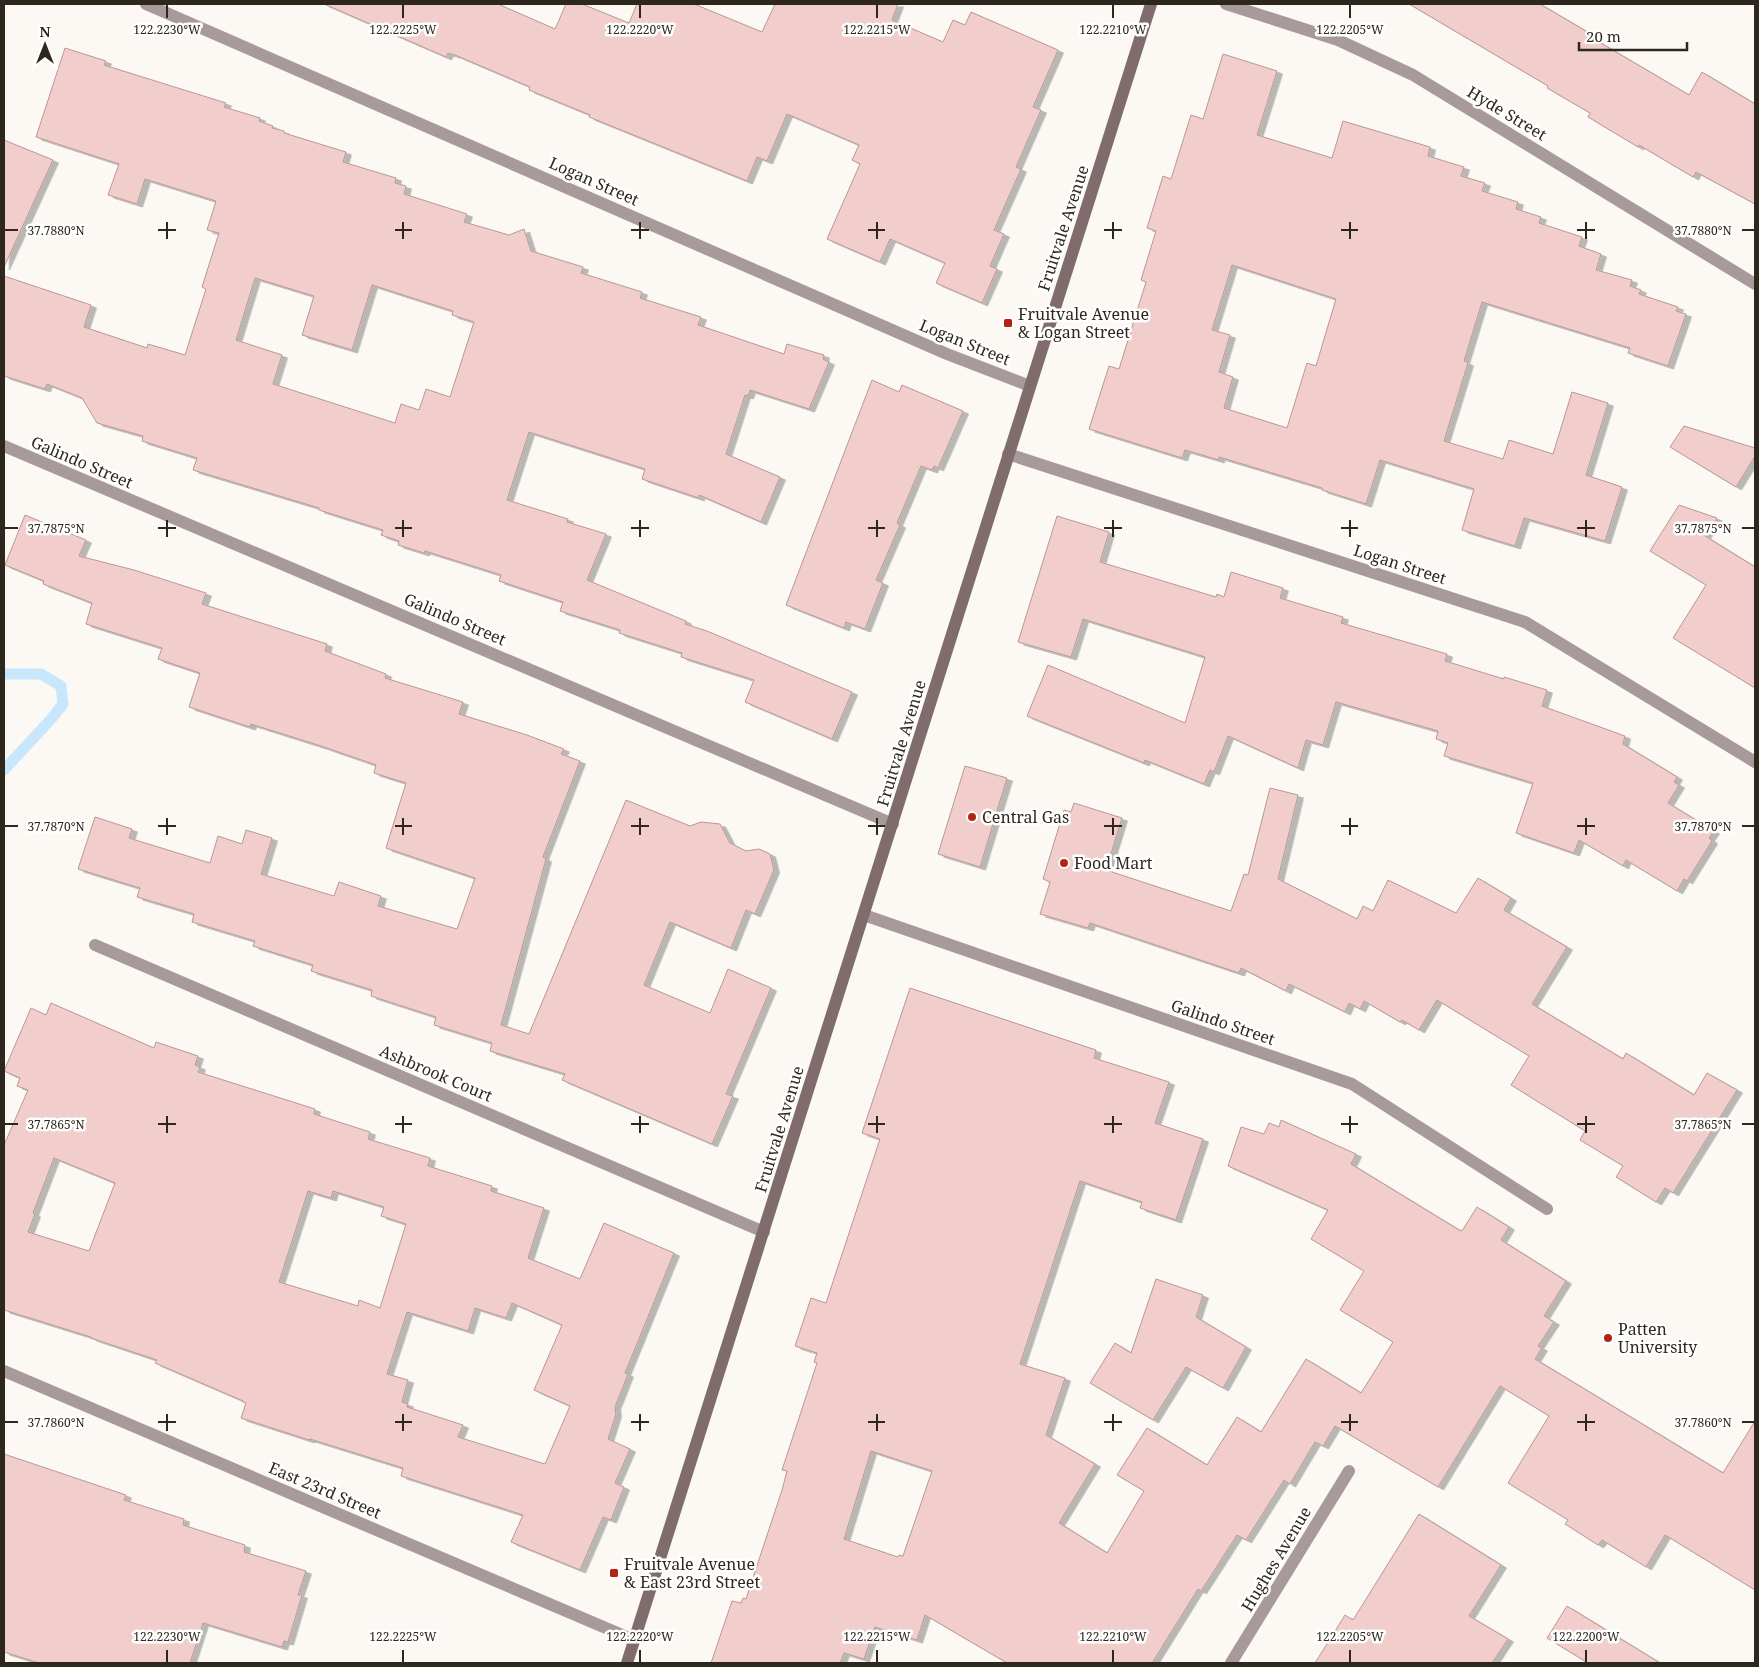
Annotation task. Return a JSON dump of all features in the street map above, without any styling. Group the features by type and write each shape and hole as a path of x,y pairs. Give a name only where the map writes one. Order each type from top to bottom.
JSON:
{"main road":[{"name":"Fruitvale Avenue","path":"627,1663 1150,4"}],"street":[{"name":"Logan Street","path":"146,4 938,350 1030,386"},
{"name":"Hyde Street","path":"1226,4 1338,40 1413,75 1755,284"},
{"name":"Galindo Street","path":"4,446 893,824"},
{"name":"Logan Street","path":"1008,454 1525,622 1755,762"},
{"name":"Galindo Street","path":"864,915 1352,1084 1547,1209"},
{"name":"Ashbrook Court","path":"94,945 764,1232"},
{"name":"East 23rd Street","path":"4,1370 634,1640"},
{"name":"Hughes Avenue","path":"1231,1663 1349,1471"}],"building":[{"path":"324,4 498,4 555,29 566,4 582,4 629,23 637,4 694,4 762,32 775,4 898,4 892,20 943,42 953,20 965,25 971,12 1058,50 1033,107 1041,110 1016,167 1021,169 994,230 1004,234 990,266 997,269 982,303 936,283 945,263 890,239 880,262 827,239 860,164 852,160 859,145 787,114 767,161 757,157 747,181 589,117 590,115 529,90 530,87 455,55 448,53 446,57"},
{"path":"1409,4 1540,4 1596,37 1594,39 1689,95 1702,72 1755,104 1755,204 1696,172 1693,177 1639,145 1638,147 1588,117 1590,113 1547,88 1548,86"},
{"path":"65,48 106,61 104,65 226,103 224,107 260,118 259,121 273,126 272,128 284,131 284,133 346,152 343,162 396,178 395,183 406,186 404,194 467,214 464,222 509,235 524,229 531,251 583,267 581,273 642,292 640,298 701,317 698,325 784,354 787,344 824,355 823,359 829,362 809,409 750,390 748,396 745,395 726,454 780,477 761,522 699,495 699,498 642,479 645,469 529,432 507,500 568,519 567,522 606,534 587,580 686,621 685,624 707,631 852,692 832,739 745,702 754,680 681,657 682,653 619,633 620,630 560,611 563,602 499,581 501,575 425,551 424,553 398,545 399,541 381,535 383,530 319,510 319,508 193,470 197,458 142,441 143,436 97,423 82,398 47,384 45,389 4,376 4,276 91,305 84,327 147,348 148,344 185,355 206,289 202,287 219,233 207,230 216,201 145,179 137,204 108,195 119,164 36,137","holes":["255,278 314,296 302,335 352,350 372,285 453,311 452,315 474,322 450,397 426,389 419,410 401,404 395,423 273,384 282,355 236,340"]},
{"path":"1223,54 1277,71 1257,135 1332,158 1343,121 1430,147 1428,156 1464,167 1461,176 1485,183 1482,191 1518,202 1516,209 1541,217 1539,223 1582,237 1579,246 1601,254 1596,270 1632,280 1630,286 1641,290 1639,294 1678,307 1676,311 1686,314 1668,366 1628,353 1630,348 1482,302 1464,361 1468,363 1444,441 1503,459 1509,440 1553,454 1572,392 1608,403 1586,475 1622,487 1605,541 1524,518 1515,546 1462,530 1474,489 1380,460 1366,504 1322,490 1322,488 1219,457 1219,460 1185,450 1182,458 1089,429 1109,366 1119,369 1146,282 1141,280 1156,231 1147,228 1163,176 1171,179 1191,115 1203,119","holes":["1232,265 1336,299 1316,366 1307,363 1287,428 1224,408 1233,377 1219,372 1230,335 1212,330"]},
{"path":"4,140 53,160 4,267"},
{"path":"872,380 899,392 902,385 963,411 938,468 934,466 932,470 921,466 897,523 900,525 876,580 883,583 865,629 846,622 844,628 786,605"},
{"path":"1684,426 1755,448 1755,456 1736,487 1670,447"},
{"path":"1679,505 1717,518 1705,536 1755,567 1755,688 1673,638 1706,585 1650,551"},
{"path":"25,515 86,540 79,556 134,570 206,593 202,604 327,644 325,651 386,674 385,678 463,702 459,714 527,735 564,749 561,754 580,761 543,857 546,859 501,1025 529,1034 626,800 690,826 701,822 720,824 730,843 746,851 759,849 770,854 774,870 755,914 746,910 731,948 670,922 644,985 710,1013 728,969 771,988 726,1094 733,1096 712,1144 562,1080 565,1074 490,1051 492,1043 434,1025 436,1017 371,996 372,990 311,971 313,965 253,946 255,941 192,922 194,914 137,897 140,888 78,869 95,817 132,829 129,838 210,863 218,836 242,844 246,830 272,838 261,874 334,896 339,882 381,896 378,906 457,929 475,878 386,848 406,783 374,773 376,765 251,724 250,727 189,707 200,673 158,659 162,648 86,624 92,603 43,584 44,581 5,565"},
{"path":"1057,516 1109,532 1100,562 1216,597 1217,594 1224,597 1231,572 1283,588 1280,598 1343,617 1341,623 1447,654 1445,661 1547,690 1542,706 1625,736 1623,744 1677,777 1674,782 1679,785 1668,803 1714,831 1709,838 1712,841 1687,881 1684,879 1677,891 1626,860 1623,866 1579,840 1574,853 1516,833 1533,783 1444,756 1448,743 1436,739 1438,731 1336,702 1323,745 1306,740 1298,768 1228,736 1214,772 1210,770 1204,784 1145,760 1144,763 1027,716 1048,665 1185,723 1205,657 1083,619 1071,657 1018,642"},
{"path":"965,766 1007,778 980,867 938,854"},
{"path":"1270,788 1298,795 1278,879 1357,919 1363,906 1373,911 1388,880 1456,913 1478,878 1511,898 1504,910 1567,947 1532,1004 1623,1059 1626,1053 1694,1095 1707,1073 1737,1090 1673,1193 1665,1188 1656,1202 1616,1177 1623,1166 1580,1140 1585,1131 1511,1085 1529,1056 1437,1000 1419,1030 1402,1020 1400,1022 1364,1001 1360,1009 1349,1003 1345,1012 1289,984 1286,991 1241,968 1239,973 1090,923 1088,928 1040,914 1050,882 1043,879 1064,810 1071,812 1074,803 1122,818 1106,870 1231,911 1244,874 1248,875"},
{"path":"910,988 1096,1050 1094,1058 1169,1082 1155,1123 1203,1139 1176,1220 1140,1208 1142,1202 1080,1181 1020,1364 1065,1378 1046,1435 1095,1464 1059,1523 1107,1553 1144,1491 1117,1475 1147,1428 1207,1465 1237,1417 1261,1432 1306,1359 1361,1393 1393,1342 1340,1310 1364,1271 1311,1239 1328,1210 1228,1166 1241,1127 1264,1134 1269,1123 1279,1127 1281,1120 1356,1154 1351,1164 1459,1230 1462,1231 1477,1207 1509,1227 1501,1240 1566,1281 1544,1316 1554,1322 1538,1346 1542,1348 1535,1359 1723,1473 1755,1421 1755,1590 1665,1535 1646,1567 1602,1540 1598,1545 1565,1524 1568,1520 1508,1483 1549,1416 1500,1386 1438,1487 1335,1426 1323,1446 1315,1442 1290,1484 1284,1480 1246,1540 1237,1535 1201,1591 1198,1589 1152,1663 1007,1663 925,1615 917,1640 875,1627 864,1659 844,1653 840,1663 711,1663 732,1601 741,1603 743,1598 746,1599 782,1490 787,1471 782,1470 817,1363 814,1362 817,1353 795,1346 811,1298 826,1303 880,1139 862,1133","holes":["871,1451 932,1471 903,1556 899,1555 898,1557 844,1539"]},
{"path":"51,1003 154,1048 156,1042 198,1056 195,1065 200,1067 198,1072 315,1109 314,1114 370,1132 368,1139 430,1158 428,1166 492,1186 491,1191 544,1208 528,1258 580,1279 604,1223 674,1253 625,1373 628,1374 615,1407 616,1414 608,1439 630,1449 615,1483 624,1487 611,1520 603,1517 580,1570 511,1542 523,1515 401,1476 403,1468 241,1418 246,1403 155,1363 157,1360 4,1310 4,1145 28,1090 17,1086 20,1078 4,1071 31,1008 46,1015","holes":["54,1158 115,1183 89,1251 28,1232 35,1214 33,1213","308,1191 331,1198 333,1191 384,1207 381,1216 406,1224 380,1308 359,1300 358,1306 279,1282","512,1303 562,1325 534,1390 570,1406 545,1464 458,1437 463,1425 407,1407 408,1404 402,1402 408,1380 387,1374 407,1312 468,1331 475,1308 506,1318"]},
{"path":"1156,1279 1203,1295 1196,1317 1246,1347 1223,1388 1186,1367 1153,1420 1090,1383 1115,1343 1131,1353"},
{"path":"4,1454 126,1495 124,1500 184,1519 183,1525 245,1545 244,1552 306,1571 298,1595 302,1595 288,1642 284,1641 282,1647 203,1623 190,1663 39,1663 4,1652"},
{"path":"1419,1514 1501,1565 1469,1616 1508,1639 1492,1663 1315,1663 1345,1615 1353,1620"},
{"path":"1567,1606 1660,1663 1588,1663 1547,1638"}],"waterway":[{"path":"4,674 41,674 61,686 63,704 4,770"}],"place":[{"name":"Fruitvale Avenue & Logan Street","path":"1008,323"},
{"name":"Central Gas","path":"972,817"},
{"name":"Food Mart","path":"1064,863"},
{"name":"Patten University","path":"1608,1338"},
{"name":"Fruitvale Avenue & East 23rd Street","path":"614,1573"}]}
